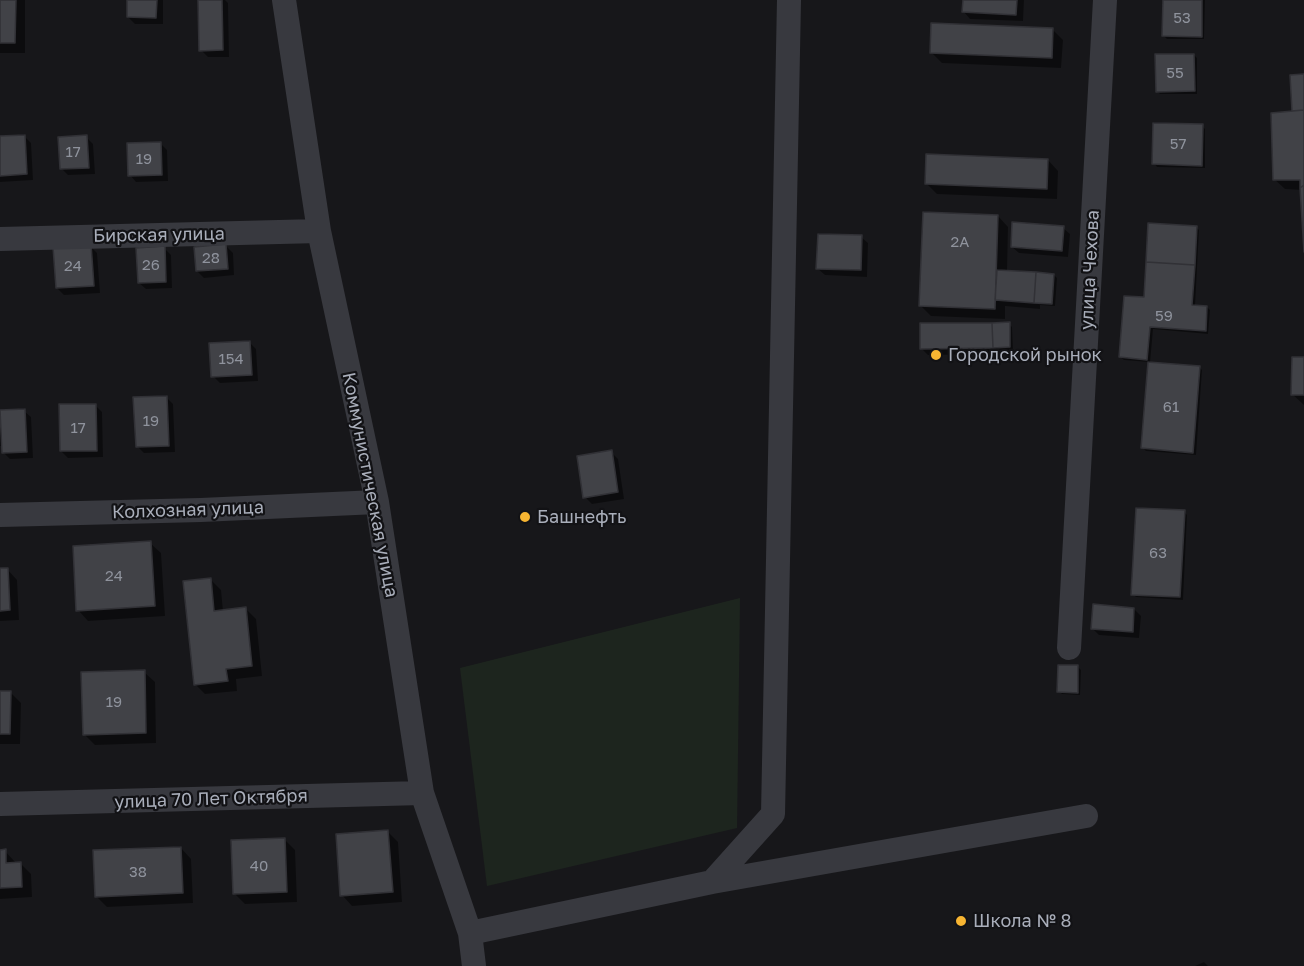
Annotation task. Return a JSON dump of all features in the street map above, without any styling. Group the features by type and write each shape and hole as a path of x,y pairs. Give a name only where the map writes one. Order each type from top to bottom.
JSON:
{"street":[{"name":"Коммунистическая улица","path":"284,0 319,231 377,502 422,793 470,933 474,966"},
{"path":"712,882 773,814 789,0"},
{"name":"улица Чехова","path":"1069,648 1105,0"},
{"name":"Бирская улица","path":"0,239 319,231"},
{"name":"Колхозная улица","path":"0,515 201,510 377,502"},
{"name":"улица 70 Лет Октября","path":"0,804 422,793"},
{"path":"470,933 712,882 1086,816"}],"shaded area":[{"path":"740,598 737,828 487,886 460,668"}],"building":[{"path":"0,0 16,0 15,43 0,43"},
{"path":"127,0 157,0 156,18 127,17"},
{"path":"198,0 222,0 223,50 199,51"},
{"path":"963,0 1017,0 1016,15 962,12"},
{"path":"1163,0 1202,0 1202,37 1162,36"},
{"path":"931,23 1053,28 1052,58 930,53"},
{"path":"1155,54 1194,54 1195,91 1156,92"},
{"path":"1304,74 1304,110 1292,111 1290,75"},
{"path":"1304,110 1304,185 1300,188 1300,180 1273,180 1271,113"},
{"path":"1153,123 1203,124 1202,166 1152,164"},
{"path":"25,135 27,174 0,176 0,136"},
{"path":"87,135 89,168 60,169 58,137"},
{"path":"161,142 162,175 128,176 127,143"},
{"path":"926,154 1048,159 1047,189 925,184"},
{"path":"1304,185 1304,252 1300,188"},
{"path":"923,212 998,215 995,309 919,306"},
{"path":"1012,222 1064,226 1062,251 1011,247"},
{"path":"1148,223 1197,226 1195,265 1146,262"},
{"path":"818,234 862,235 861,270 816,269"},
{"path":"91,244 94,286 56,288 53,247"},
{"path":"226,244 228,269 196,271 194,247"},
{"path":"165,246 166,282 138,283 136,248"},
{"path":"1146,262 1195,265 1192,305 1207,306 1206,331 1150,327 1147,360 1119,357 1124,296 1144,297"},
{"path":"997,270 1036,272 1034,303 995,300"},
{"path":"1036,272 1054,274 1052,304 1034,303"},
{"path":"1010,322 1010,347 993,348 992,323"},
{"path":"920,323 992,323 993,348 920,349"},
{"path":"250,341 252,375 211,377 209,343"},
{"path":"1292,357 1304,357 1304,395 1291,395"},
{"path":"1148,362 1200,366 1193,453 1141,448"},
{"path":"167,396 169,446 136,447 133,397"},
{"path":"59,404 96,404 97,451 60,451"},
{"path":"25,409 27,452 2,453 0,410"},
{"path":"612,450 618,492 583,498 577,456"},
{"path":"1136,508 1185,510 1180,597 1131,595"},
{"path":"151,541 155,606 76,611 73,546"},
{"path":"0,568 8,568 10,610 0,611"},
{"path":"211,578 214,611 246,607 252,666 226,669 228,681 194,685 183,581"},
{"path":"1093,604 1134,608 1133,632 1091,629"},
{"path":"1058,665 1078,665 1078,693 1057,692"},
{"path":"145,670 146,733 83,735 81,672"},
{"path":"0,691 11,691 10,734 0,734"},
{"path":"388,830 393,892 340,896 336,834"},
{"path":"285,838 287,892 233,894 231,840"},
{"path":"181,847 183,893 95,897 93,850"},
{"path":"6,849 6,863 21,862 22,887 0,888 0,850"}],"place":[{"name":"Городской рынок","path":"936,355"},
{"name":"Башнефть","path":"525,517"},
{"name":"Школа № 8","path":"961,921"}]}
